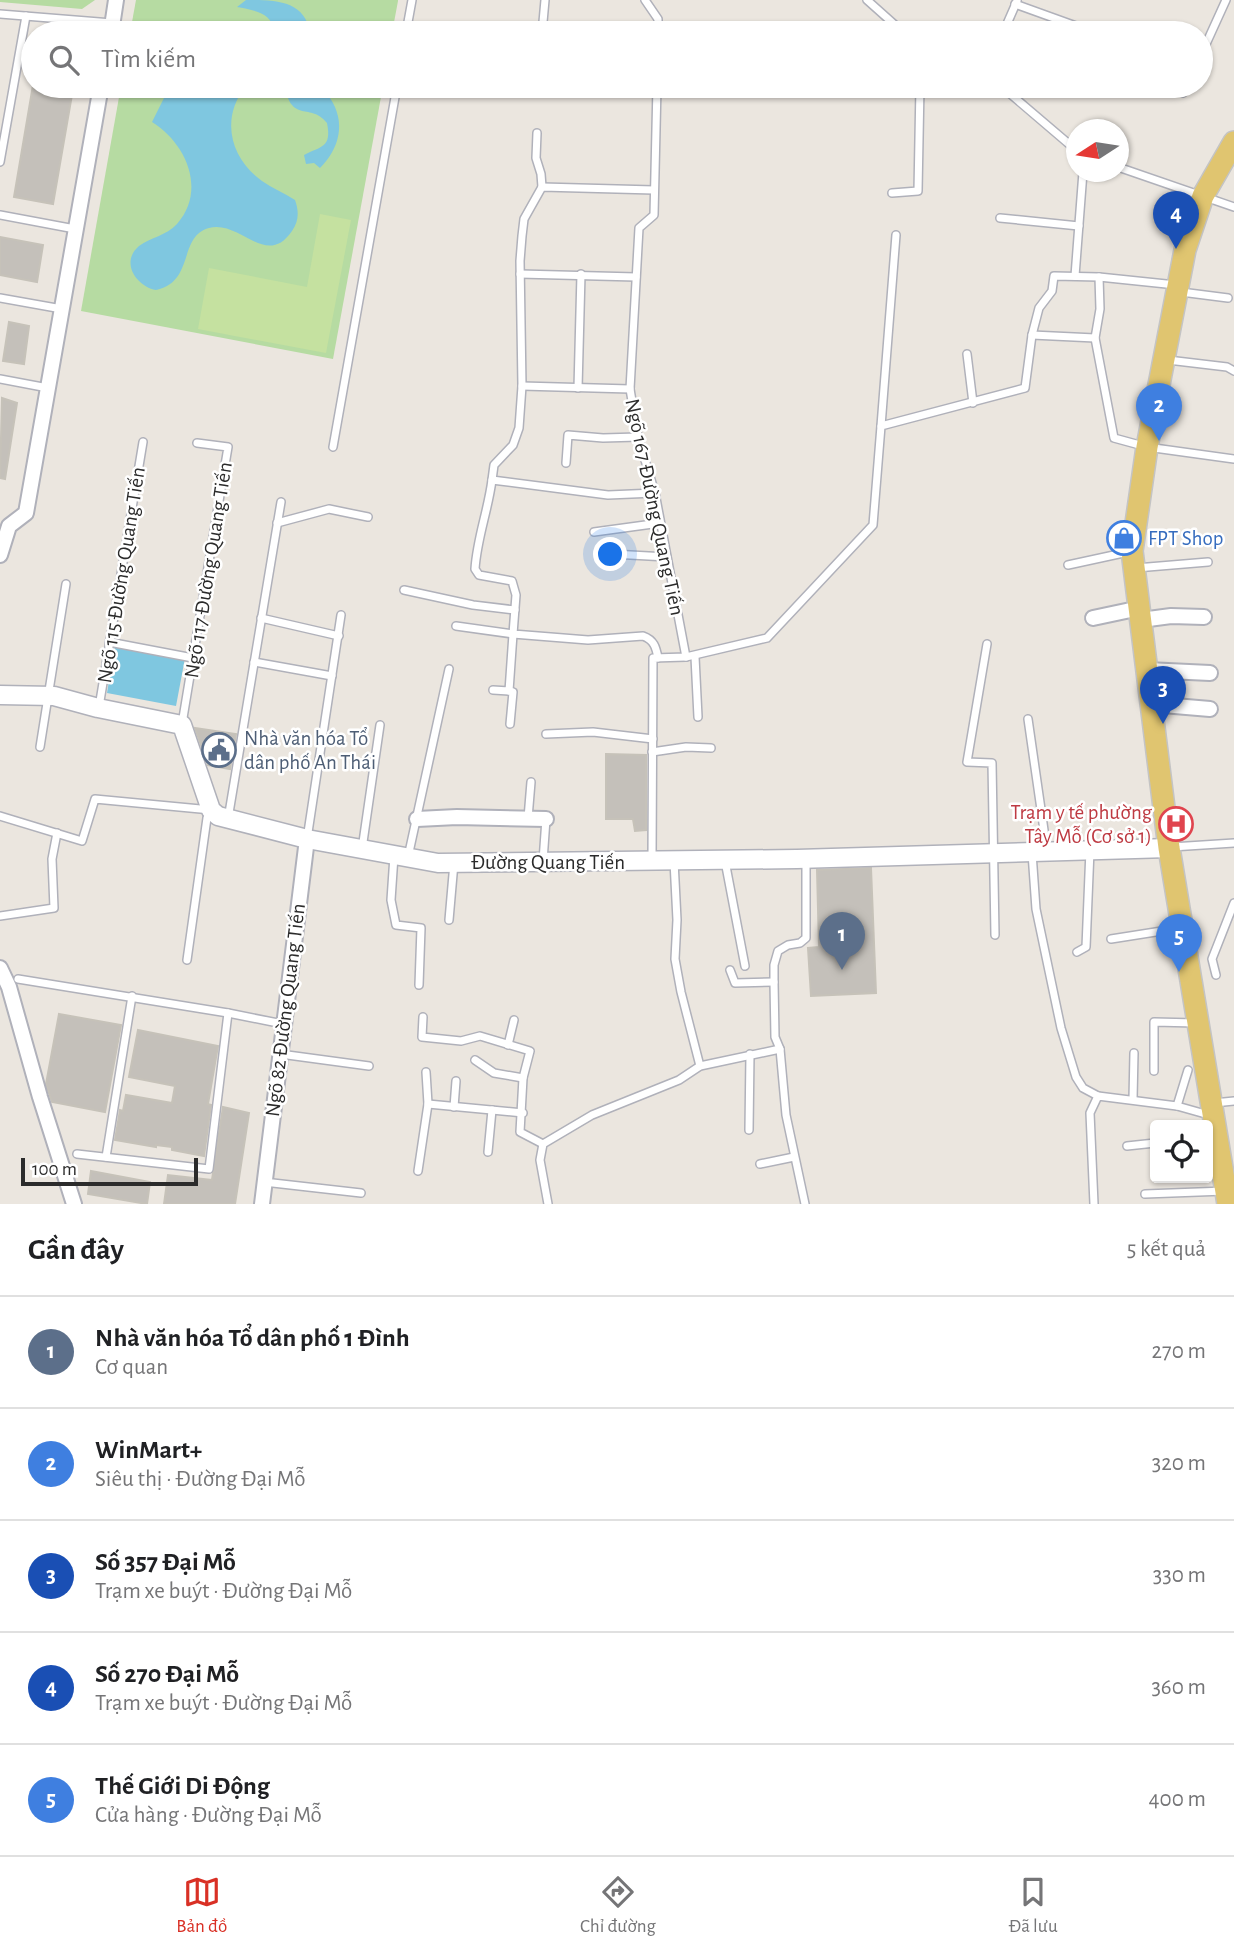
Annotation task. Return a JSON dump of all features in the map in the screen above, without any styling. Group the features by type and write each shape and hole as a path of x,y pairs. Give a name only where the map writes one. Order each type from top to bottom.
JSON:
{"main road":[{"path":"1212,1120 1169,848 1134,560 1147,447 1185,250 1203,195 1234,142"},
{"path":"1213,1124 1227,1197"}],"street":[{"path":"112,21 116,0"},
{"path":"0,555 3,531 26,513 99,98"},
{"path":"1093,618 1140,614 1204,617"},
{"path":"1147,670 1210,673"},
{"path":"0,695 47,696 182,725 211,810"},
{"path":"1151,704 1210,709"},
{"name":"Đường Quang Tiến","path":"211,810 228,820 307,839 401,857 454,862 806,858 848,860 1169,848"},
{"path":"417,820 457,817 546,819"},
{"name":"Ngõ 82 Đường Quang Tiến","path":"261,1204 307,839"},
{"path":"0,968 9,987 74,1204"}],"lane":[{"path":"408,21 412,0"},
{"path":"543,21 545,0"},
{"path":"645,0 658,21"},
{"path":"867,0 891,21"},
{"path":"1213,29 1226,0"},
{"path":"1008,21 1016,2 1064,21"},
{"path":"0,14 61,21"},
{"path":"25,21 26,16"},
{"path":"0,163 21,44"},
{"path":"333,447 395,98"},
{"name":"Ngõ 167 Đường Quang Tiến","path":"657,98 654,215 639,228 630,389 638,437 655,494 690,657 698,717"},
{"path":"892,193 918,191 920,98"},
{"path":"1015,98 1066,141"},
{"path":"509,691 516,595 512,581 479,575 475,569 479,531 488,512 494,465 513,445 519,428 522,386 520,274 524,219 542,187 536,158 537,133"},
{"path":"1129,171 1234,207"},
{"path":"1075,276 1082,182"},
{"path":"542,187 654,190"},
{"path":"0,215 76,229"},
{"path":"1000,218 1079,226"},
{"path":"652,861 653,659 690,657 767,638 873,525 896,235"},
{"path":"520,274 636,277"},
{"path":"578,388 581,274"},
{"path":"881,426 1025,388 1032,335 1040,308 1052,291 1054,276 1099,277 1228,298"},
{"path":"1099,277 1100,309 1095,338 1114,438 1147,447 1234,459"},
{"path":"0,298 62,309"},
{"path":"1032,335 1095,338"},
{"path":"967,354 973,403"},
{"path":"1163,359 1227,367 1234,371"},
{"path":"0,379 48,388"},
{"path":"522,386 630,389"},
{"path":"566,463 568,435 638,437"},
{"name":"Ngõ 115 Đường Quang Tiến","path":"99,708 143,442"},
{"name":"Ngõ 117 Đường Quang Tiến","path":"182,725 228,447 197,443"},
{"path":"492,480 608,495 655,494"},
{"path":"228,820 281,502"},
{"path":"277,523 329,509 368,517"},
{"path":"594,532 660,523"},
{"path":"612,554 667,557"},
{"path":"1068,565 1134,560 1208,562"},
{"path":"40,747 66,584"},
{"path":"404,590 473,605 515,610"},
{"path":"307,839 341,615"},
{"path":"261,618 339,636"},
{"path":"456,626 588,640 643,636 653,643 658,658"},
{"path":"109,642 193,658"},
{"path":"987,644 967,762 992,763 995,935"},
{"path":"254,662 332,676"},
{"path":"419,985 421,928 396,925 391,900 401,857 417,820 449,669"},
{"path":"494,690 513,692 510,724"},
{"path":"1028,719 1040,852 1036,909 1061,1028 1076,1077 1083,1088 1098,1096 1177,1106 1205,1120"},
{"path":"362,849 380,724"},
{"path":"546,734 593,732 653,739"},
{"path":"652,752 686,747 711,748"},
{"path":"528,819 531,782"},
{"path":"0,816 82,841 95,799 211,810 207,818 187,960"},
{"path":"543,862 546,819"},
{"path":"0,916 54,908 52,859 57,833"},
{"path":"1169,848 1234,843"},
{"path":"1077,952 1086,947 1090,850"},
{"path":"805,1204 786,1115 780,1049 775,1037 774,965 779,951 806,938 806,858"},
{"path":"725,860 745,967"},
{"path":"674,861 676,959 681,992 700,1066"},
{"path":"449,920 454,862"},
{"path":"1216,975 1212,959 1234,902"},
{"path":"1111,939 1181,928"},
{"path":"800,943 806,949"},
{"path":"730,971 736,983 774,982"},
{"path":"18,979 132,996 284,1024"},
{"path":"106,1157 132,996"},
{"path":"77,1154 209,1169 228,1013"},
{"path":"423,1017 422,1037 461,1041 480,1036 530,1051 523,1078 520,1132 543,1144"},
{"path":"508,1045 514,1020"},
{"path":"1154,1070 1154,1022 1197,1023"},
{"path":"548,1204 540,1160 543,1144 593,1115 679,1080 700,1066 780,1049"},
{"path":"1133,1099 1134,1053"},
{"path":"280,1054 369,1066"},
{"path":"749,1130 750,1054"},
{"path":"475,1060 494,1073 523,1078"},
{"path":"1177,1106 1188,1070"},
{"path":"418,1171 428,1104 426,1072"},
{"path":"454,1107 456,1081"},
{"path":"1094,1204 1090,1113 1098,1096"},
{"path":"1213,1124 1234,1101"},
{"path":"428,1104 523,1113"},
{"path":"488,1152 492,1110"},
{"path":"1126,1146 1150,1144"},
{"path":"760,1164 794,1157"},
{"path":"264,1182 360,1193"},
{"path":"1145,1194 1227,1197"}],"green space":[{"path":"0,0 95,0 82,9"},
{"path":"136,0 398,0 394,21 132,21"},
{"path":"119,98 381,98 333,359 81,311"},
{"path":"320,214 351,220 326,353 198,329 209,268 307,287"}],"water":[{"path":"246,0 278,2 295,8 306,21 270,21 256,11 237,7"},
{"path":"164,98 238,98 231,124 236,149 251,172 295,200 298,216 292,231 282,241 263,245 232,230 209,228 193,240 182,269 168,285 156,290 142,284 131,266 133,252 177,224 191,197 191,182 183,155 164,131 152,122"},
{"path":"288,98 330,98 335,107 339,125 336,143 320,168 314,163 306,164 304,155 324,145 328,137 327,123 321,117 292,105"},
{"path":"115,645 185,658 176,706 107,693"}],"building":[{"path":"31,98 71,98 53,204 14,197"},
{"path":"0,237 43,245 37,282 0,275"},
{"path":"9,322 29,326 24,364 3,361"},
{"path":"2,398 17,403 5,479 0,478"},
{"name":"Nhà văn hóa Tổ dân phố An Thái","path":"195,728 236,734 230,769 208,765"},
{"path":"606,754 646,755 646,830 635,831 633,819 606,819"},
{"path":"871,868 876,993 811,996 808,948 819,947 817,870"},
{"path":"59,1014 121,1025 105,1112 52,1102 46,1084"},
{"path":"138,1030 218,1046 208,1104 211,1105 204,1156 172,1150 172,1147 115,1140 120,1110 123,1111 126,1095 172,1103 175,1086 129,1077"},
{"path":"223,1107 249,1113 235,1204 164,1204 168,1175 212,1180"},
{"path":"91,1171 150,1182 147,1204 88,1194"}],"place":[{"name":"Số 270 Đại Mỗ","path":"1176,249"},
{"name":"WinMart+","path":"1159,441"},
{"name":"FPT Shop","path":"1124,538"},
{"name":"Số 357 Đại Mỗ","path":"1163,724"},
{"name":"Nhà văn hóa Tổ dân phố An Thái","path":"219,750"},
{"name":"Trạm y tế phường Tây Mỗ (Cơ sở 1)","path":"1176,824"},
{"name":"Nhà văn hóa Tổ dân phố 1 Đình","path":"842,970"},
{"name":"Thế Giới Di Động","path":"1179,972"}]}
